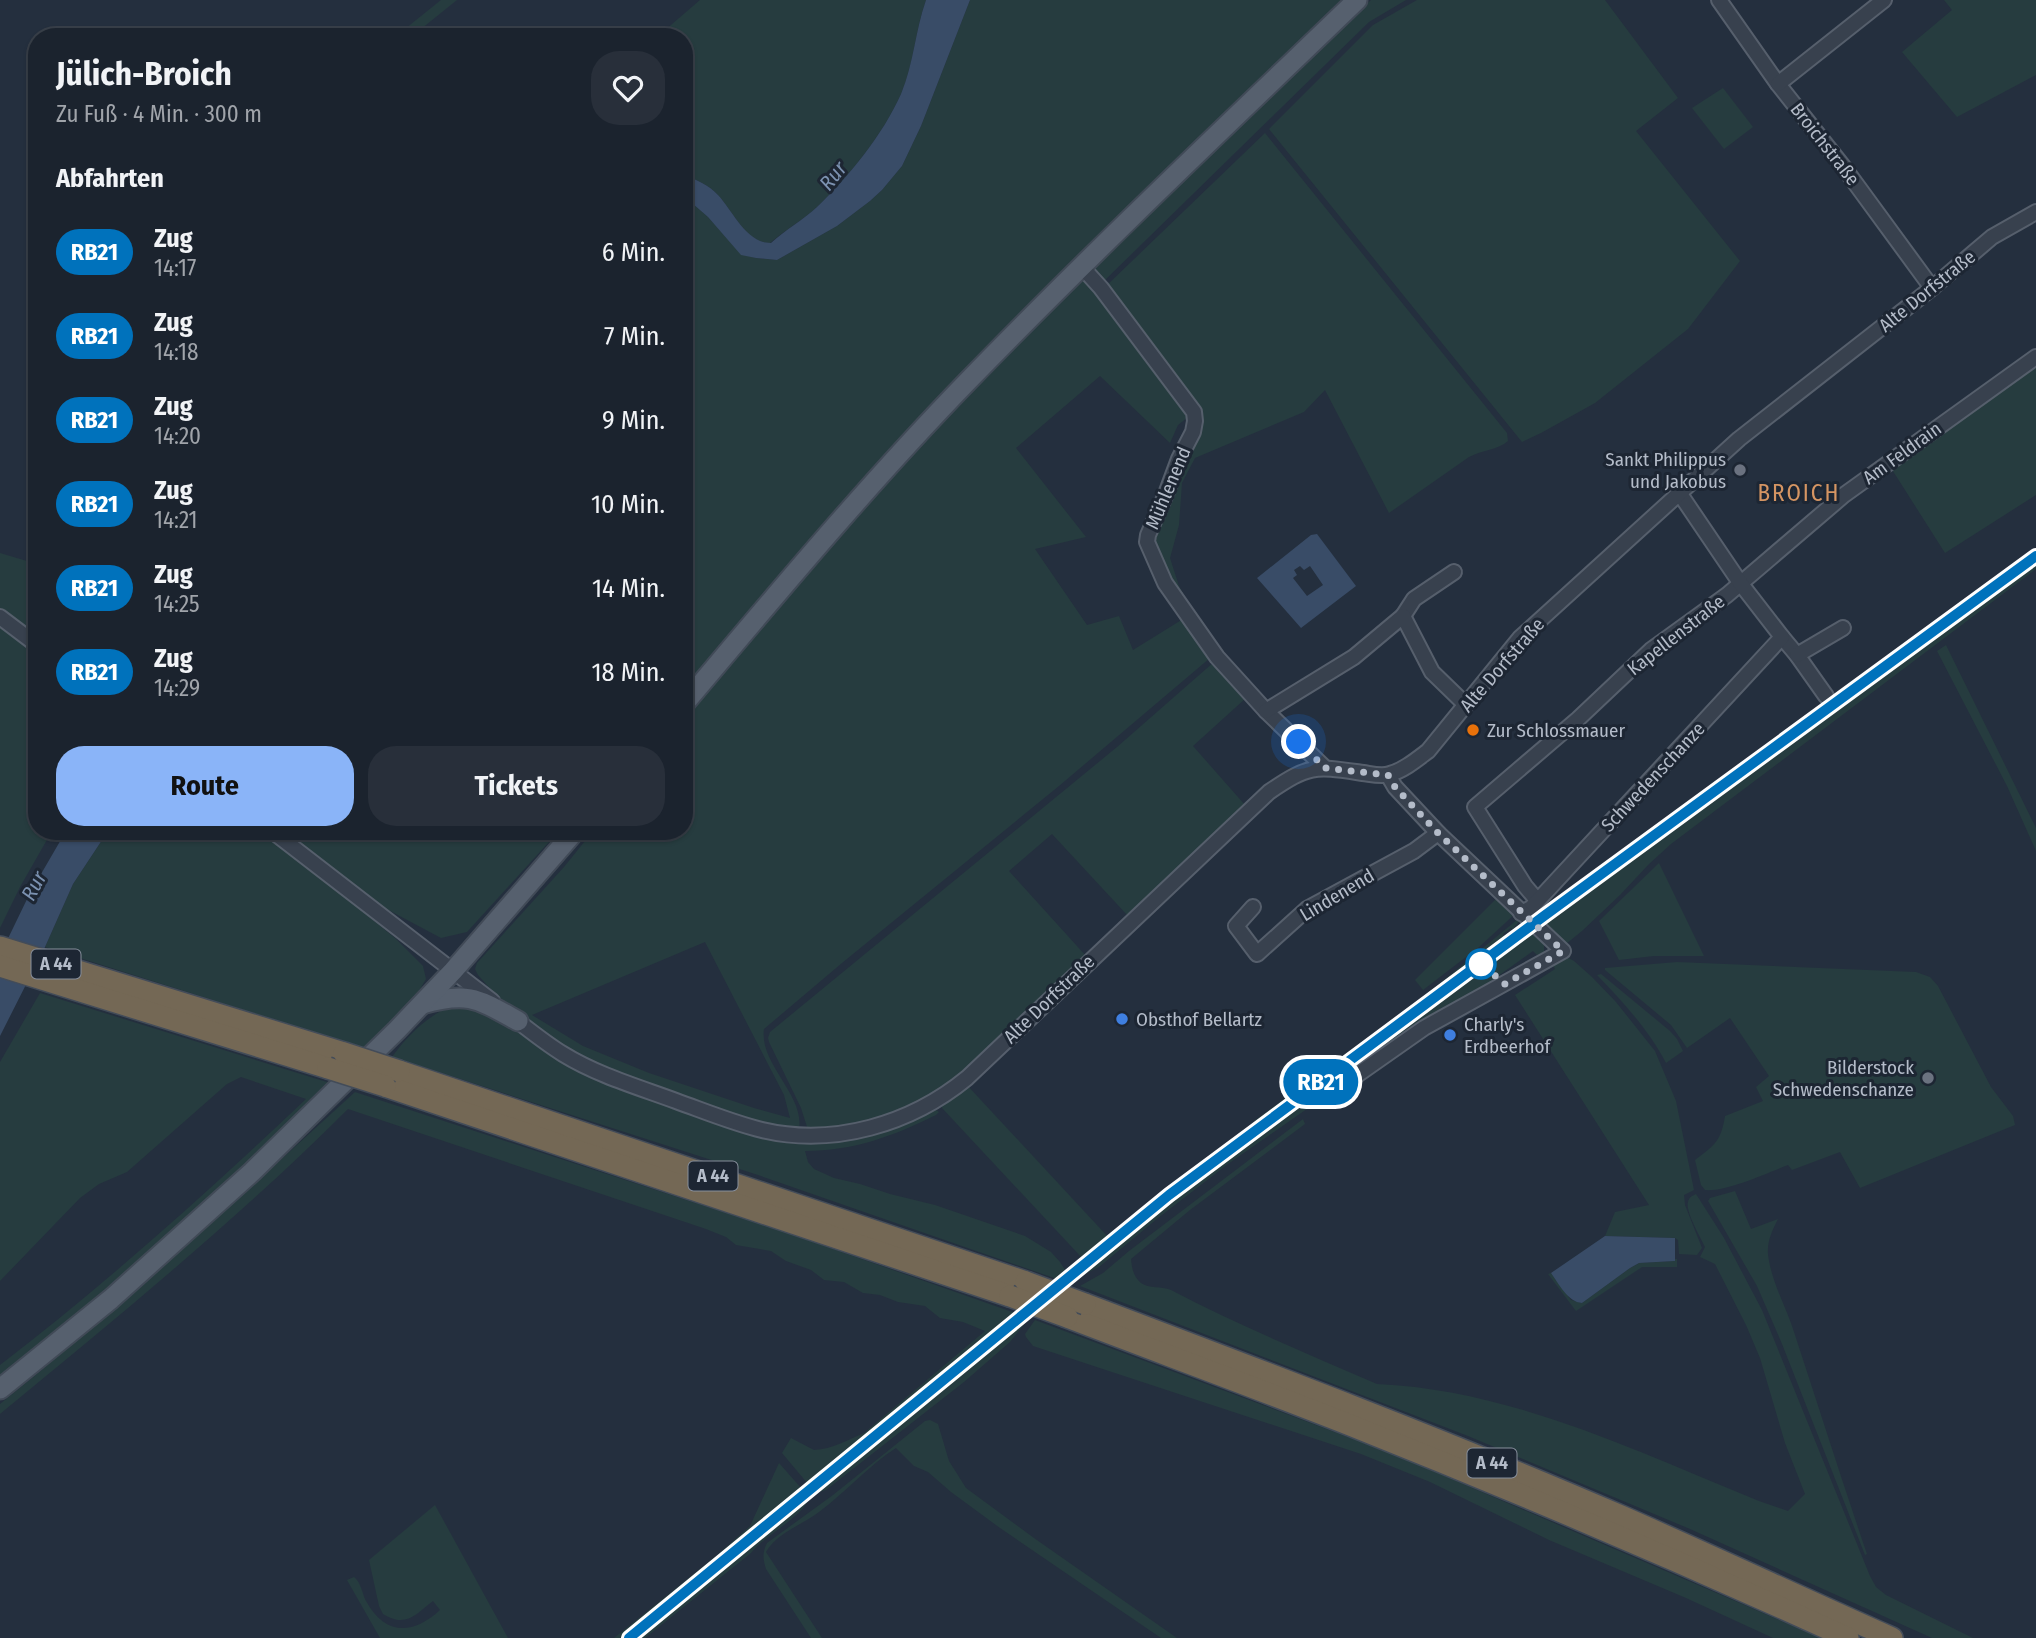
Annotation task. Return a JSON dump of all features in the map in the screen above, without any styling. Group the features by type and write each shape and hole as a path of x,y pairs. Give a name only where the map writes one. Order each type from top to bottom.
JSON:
{"highway":[{"name":"A 44","path":"0,947 108,990 328,1068 392,1079 1018,1289 1085,1304 1351,1405 1621,1516 1892,1638"},
{"name":"A 44","path":"0,966 108,990 344,1053 392,1079"},
{"name":"A 44","path":"1018,1289 1067,1317 1456,1468 1848,1638"}],"main road":[{"path":"693,693 853,504 967,382 1357,0"},
{"path":"0,1390 111,1299 252,1172 453,971 567,840"},
{"path":"421,1004 468,997 481,1000 518,1021"}],"street":[{"name":"Broichstraße","path":"1719,0 1778,84 1842,165 1932,288"},
{"path":"1778,84 1877,2"},
{"name":"Alte Dorfstraße","path":"284,840 518,1021 564,1055 584,1065 630,1084 763,1130 812,1135 865,1129 889,1122 925,1107 967,1078 1269,792 1308,769 1325,768 1388,775 1409,765 1428,751 1520,638 1739,439 1932,288 1992,237 2034,216"},
{"name":"Mühlenend","path":"1082,267 1101,288 1194,412 1193,432 1147,535 1147,542 1165,583 1217,657 1266,711 1325,768"},
{"name":"Am Feldrain","path":"1741,584 1844,495 2036,357"},
{"path":"1680,494 1741,584 1826,695"},
{"path":"1266,711 1354,657 1403,616 1414,599 1454,572"},
{"name":"Kapellenstraße","path":"1537,900 1525,886 1475,807 1578,719 1651,650 1741,584"},
{"path":"1403,616 1433,672 1466,705"},
{"path":"0,617 28,638"},
{"path":"1797,655 1843,628"},
{"name":"Schwedenschanze","path":"1521,913 1531,908 1782,637"},
{"path":"1357,1075 1424,1028 1563,951 1438,833 1395,787 1388,775"},
{"name":"Lindenend","path":"1253,906 1236,926 1257,954 1307,909 1414,851 1438,833"}],"green space":[{"path":"441,0 457,0 422,28 406,28"},
{"path":"700,0 926,0 905,83 884,125 853,168 829,195 812,212 770,243 754,238 714,191 693,178 693,28 667,28"},
{"path":"970,0 1341,0 1122,211 961,373 851,492 693,678 693,204 741,254 777,260 837,226 882,190 902,166 921,126"},
{"path":"1371,0 1406,0 1369,22 1102,283 1094,276 1094,269 1098,264"},
{"path":"1417,0 1605,0 1678,98 1636,131 1740,261 1688,329 1595,403 1522,442 1269,129 1373,25"},
{"path":"1944,0 2036,0 2036,75 1957,117 1902,52 1952,10"},
{"path":"1723,88 1753,127 1724,149 1692,108"},
{"path":"1265,133 1507,433 1508,441 1469,457 1389,513 1325,390 1304,412 1195,458 1182,483 1179,525 1170,558 1179,586 1200,625 1166,573 1155,540 1199,418 1104,288"},
{"path":"1084,277 1192,414 1178,425 1170,443 1100,376 1016,448 1086,537 1035,549 1087,625 1119,616 1133,650 1183,619 1210,658 764,1029 768,1055 795,1104 799,1129 741,1117 587,1061 563,1048 502,1002 475,969 477,963 586,840 693,840 693,709 792,589 888,480","holes":["705,942 784,1095 790,1118 649,1073 583,1046 532,1015"]},
{"path":"2036,362 2036,495 1945,553 1891,468"},
{"path":"0,553 28,561 28,632 0,611"},
{"path":"2036,561 2036,569 1671,844 1566,944 1561,944 1542,923 1593,888"},
{"path":"0,625 28,648 28,840 47,840 0,928"},
{"path":"1946,645 2036,828 2036,851 2007,786 1937,651"},
{"path":"1214,662 1246,698 1193,746 1245,805 1128,916 1052,834 1009,871 1086,956 982,1054 928,1097 876,1120 808,1130 801,1108 769,1042 770,1032 1117,747"},
{"path":"102,840 276,840 395,938 423,966 426,979 416,996 364,1048 45,947 73,884"},
{"path":"296,840 551,840 467,932 441,938 381,906"},
{"path":"1659,863 1704,956 1654,956 1619,960 1599,921"},
{"path":"1497,898 1516,913 1479,947 1423,990 1415,980"},
{"path":"1521,919 1513,929 1503,934 1505,937 1437,988 1439,992 1434,993 1257,1124 1254,1121 1421,999"},
{"path":"1533,929 1544,940 1544,953 1537,955 1533,951 1228,1164 1099,1267 1069,1282 1179,1192 1315,1094"},
{"path":"1563,955 1574,961 1616,1002 1655,1051 1676,1101 1694,1190 1684,1195 1685,1205 1702,1248 1697,1255 1679,1254 1678,1240 1675,1238 1605,1236 1615,1212 1649,1205 1515,995 1555,969 1551,961"},
{"path":"1677,962 1916,972 1930,977 1938,986 1991,1087 2013,1116 2015,1125 1860,1188 1840,1152 1792,1170 1788,1165 1735,1185 1705,1190 1701,1185 1695,1160 1716,1142 1725,1116 1763,1101 1756,1087 1769,1076 1730,1018 1687,1048 1671,1025 1605,970"},
{"path":"1601,974 1670,1031 1683,1051 1666,1063 1643,1028 1597,975"},
{"path":"40,993 330,1083 228,1182 116,1282 0,1375 0,1365 80,1302 157,1236 306,1099 241,1077 227,1084 127,1172 99,1184 80,1198 0,1281 0,1062"},
{"path":"460,1002 487,1009 582,1072 605,1083 750,1132 863,1136 888,1130 933,1108 939,1112 936,1115 889,1136 840,1148 805,1151 808,1162 814,1169 834,1178 935,1205 1025,1236 1051,1252 1067,1273 1057,1279 758,1175 392,1057 422,1024 440,1011"},
{"path":"966,1084 1109,1238 1083,1259 942,1108 943,1100"},
{"path":"355,1092 785,1232 1018,1314 808,1484 782,1453 791,1438 814,1450 834,1446 864,1433 985,1331 963,1322 940,1318 925,1306 863,1293 844,1282 824,1280 811,1270 786,1261 771,1251 736,1245 726,1237 706,1229 348,1109 221,1228 0,1414 0,1404 136,1290"},
{"path":"1303,1119 1305,1124 1190,1210 1131,1259 1133,1272 1138,1280 1148,1286 1171,1290 1247,1327 1377,1384 1427,1389 1525,1410 1620,1444 1788,1511 1805,1494 1785,1443 1760,1358 1746,1325 1715,1264 1700,1257 1705,1247 1688,1206 1689,1199 1696,1194 1724,1238 1762,1310 1876,1587 1886,1595 1973,1638 1932,1638 1690,1529 1468,1436 1080,1286 1103,1273"},
{"path":"1735,1191 1751,1229 1778,1219 1768,1245 1770,1264 1867,1554 1865,1555 1757,1286 1708,1201 1710,1198"},
{"path":"1675,1259 1677,1267 1642,1267 1576,1311 1548,1274 1551,1273 1571,1300 1582,1303 1639,1263"},
{"path":"1024,1316 1029,1318 1010,1342 964,1382 826,1490 816,1493 814,1490"},
{"path":"1035,1320 1438,1473 1821,1638 1773,1638 1549,1540 1430,1482 1361,1454 1033,1346 1025,1334"},
{"path":"925,1421 938,1424 949,1461 966,1488 1177,1638 1161,1638 1000,1528 928,1472 914,1466 896,1448 819,1512 777,1540 766,1552 822,1638 811,1638 766,1569 764,1550 767,1543 833,1495"},
{"path":"779,1463 802,1489 623,1638 614,1638 750,1526"},
{"path":"807,1495 809,1499 799,1513 645,1638 636,1638"},
{"path":"435,1505 508,1638 380,1638 347,1580 354,1577 356,1579 374,1612 391,1626 400,1628 420,1624 440,1610 433,1601 404,1620 383,1614 369,1560"}],"water":[{"path":"926,0 970,0 921,126 902,166 882,190 837,226 777,260 741,255 693,204 693,178 714,191 754,238 771,243 812,212 829,195 864,154 884,125 901,94"},
{"path":"1317,534 1356,586 1301,628 1257,578 1311,535","holes":["1300,566 1304,570 1310,566 1323,585 1307,596 1293,578 1297,575 1294,570"]},
{"path":"61,840 102,840 73,884 0,1036 0,955 30,893"},
{"path":"1605,1236 1675,1238 1675,1261 1639,1263 1582,1303 1577,1302 1564,1292 1551,1273"}],"railway":[{"path":"629,1638 1169,1195 2036,556"}],"train":[{"name":"RB21","path":"629,1638 1169,1195 1544,916 2036,556"}],"place":[{"name":"Sankt Philippus und Jakobus","path":"1740,470"},
{"name":"Zur Schlossmauer","path":"1473,730"},
{"name":"Obsthof Bellartz","path":"1122,1019"},
{"name":"Charly's Erdbeerhof","path":"1450,1035"},
{"name":"Bilderstock Schwedenschanze","path":"1928,1078"}],"district":[{"name":"BROICH","path":"1799,493"}],"route":[{"path":"1299,742 1325,768 1388,775 1395,787 1438,833 1563,951 1505,984 1481,964"}],"water label":[{"name":"Rur","path":"833,176"},
{"name":"Rur","path":"34,886"}]}
